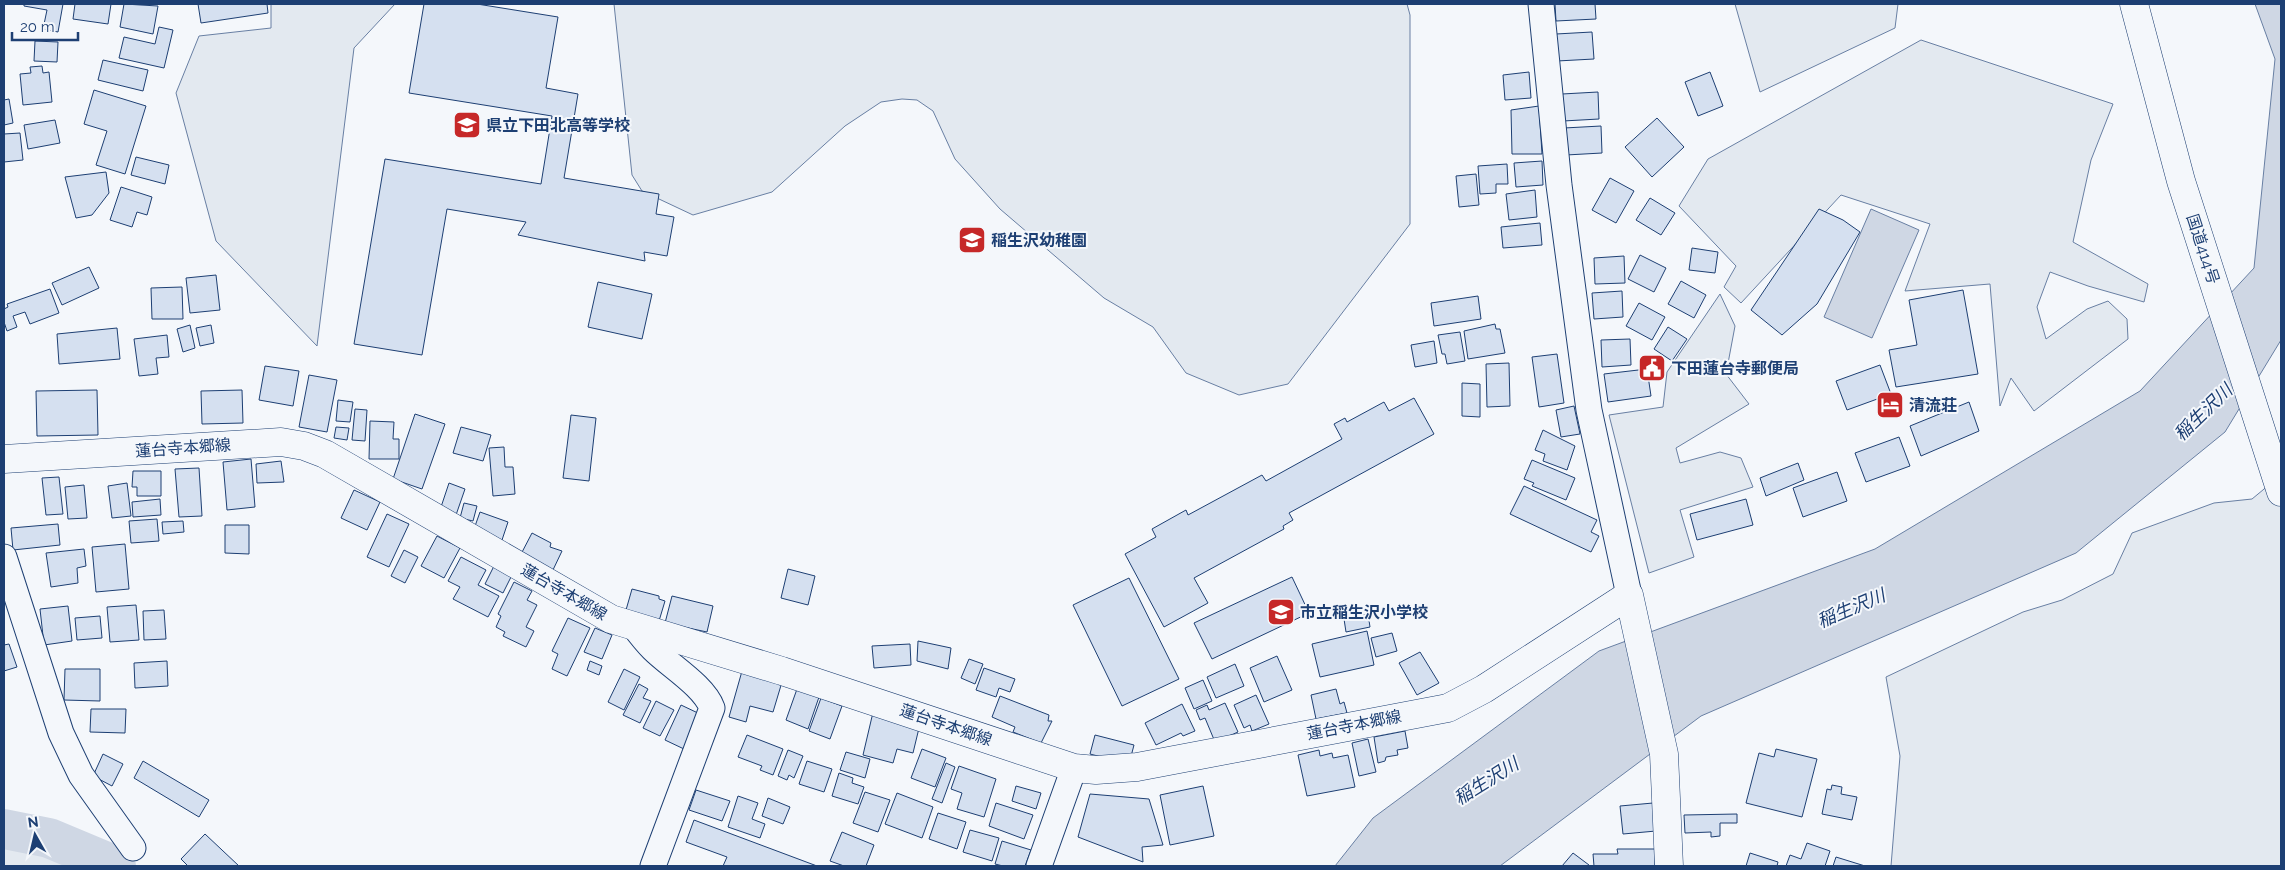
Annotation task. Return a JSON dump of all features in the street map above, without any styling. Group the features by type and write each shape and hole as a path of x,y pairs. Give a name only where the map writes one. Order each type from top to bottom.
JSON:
{"main road":[{"name":"国道414号","path":"2134,4 2181,181 2281,491"},
{"name":"蓮台寺本郷線","path":"4,459 281,442 304,446 325,454 611,619 782,670 1074,768 1096,770 1137,768 1448,708 1631,604"},
{"path":"1631,604 1664,754 1670,866"}],"street":[{"path":"1541,4 1560,195 1589,410 1631,604"},
{"path":"4,557 62,733 81,775 133,848"},
{"path":"633,625 653,649 693,684 710,703 712,708 653,866"},
{"path":"1039,866 1074,768"}],"shaded area":[{"path":"271,4 395,4 354,48 317,346 216,241 176,93 199,36 271,28"},
{"path":"614,4 1407,4 1410,15 1410,224 1288,384 1239,395 1186,373 1153,327 1104,298 1000,209 955,159 933,111 917,100 902,99 881,102 845,126 772,192 693,215 642,191 632,175"},
{"path":"1735,4 1898,4 1895,28 1760,92"},
{"path":"1921,40 2113,104 2091,160 2073,242 2148,284 2144,302 2088,286 2050,272 2037,307 2046,339 2087,309 2108,301 2127,319 2128,339 2034,411 2011,378 2000,406 1990,284 1905,291 1930,224 1841,195 1741,303 1724,287 1736,266 1679,206 1708,159"},
{"path":"1720,294 1735,326 1726,374 1749,404 1676,448 1680,463 1720,452 1741,458 1753,487 1680,510 1694,557 1649,573 1609,415 1663,407 1667,372"},
{"path":"2281,475 2281,866 1891,866 1900,756 1886,677 2023,612 2062,600 2113,574 2132,533 2214,503 2252,499"},
{"path":"4,838 63,853 87,866 4,866"}],"water":[{"name":"稲生沢川","path":"2255,4 2281,4 2281,340 2225,432 2076,553 1701,716 1500,866 1335,866 1373,818 1599,651 1875,549 2140,391 2254,268 2275,59"},
{"path":"1871,209 1919,230 1872,338 1824,317"}],"building":[{"path":"24,4 63,4 58,32 43,29 47,10 24,6"},
{"path":"75,4 111,4 108,24 73,19"},
{"path":"124,4 158,6 153,34 120,27"},
{"path":"198,4 267,4 268,13 201,23"},
{"path":"424,4 477,4 558,17 546,88 578,94 564,178 659,194 656,214 674,217 667,256 644,252 645,261 518,235 526,222 447,209 422,355 354,344 385,159 541,184 552,116 409,93"},
{"path":"1555,4 1595,4 1596,19 1556,21"},
{"path":"159,27 173,30 164,68 119,58 124,37 155,44"},
{"path":"1592,32 1594,59 1557,61 1556,34"},
{"path":"35,41 58,42 57,62 34,61"},
{"path":"103,60 148,70 143,91 98,80"},
{"path":"42,66 43,73 49,72 52,102 23,105 20,74 31,73 30,67"},
{"path":"1529,72 1531,98 1505,100 1503,75"},
{"path":"1710,72 1723,106 1698,116 1685,82"},
{"path":"94,90 146,106 125,174 96,165 107,131 84,124"},
{"path":"1598,92 1599,119 1563,121 1562,94"},
{"path":"9,99 13,123 4,125 4,100"},
{"path":"1539,106 1542,154 1512,154 1511,110"},
{"path":"1657,118 1684,147 1652,177 1625,147"},
{"path":"55,120 60,143 28,149 24,125"},
{"path":"1601,126 1602,153 1566,155 1564,128"},
{"path":"20,133 23,160 4,162 4,134"},
{"path":"136,157 169,165 165,184 131,175"},
{"path":"1542,161 1543,185 1516,187 1514,163"},
{"path":"1507,164 1508,184 1496,184 1496,193 1480,194 1478,166"},
{"path":"106,172 109,193 92,215 76,218 65,177"},
{"path":"1476,174 1479,205 1459,207 1456,176"},
{"path":"1610,178 1634,191 1616,223 1592,210"},
{"path":"121,187 152,197 147,215 137,212 132,227 110,220"},
{"path":"1535,190 1537,217 1509,220 1506,194"},
{"path":"1650,198 1675,213 1661,235 1636,220"},
{"path":"1819,209 1843,220 1860,232 1817,304 1782,335 1751,310"},
{"path":"1540,223 1542,245 1503,248 1501,227"},
{"path":"1692,248 1718,252 1715,273 1689,270"},
{"path":"1640,255 1666,268 1654,292 1628,279"},
{"path":"1624,256 1625,283 1595,284 1594,258"},
{"path":"89,267 99,288 62,305 52,283"},
{"path":"216,275 220,310 190,313 186,278"},
{"path":"1681,281 1706,295 1694,318 1668,304"},
{"path":"598,282 652,294 642,339 588,327"},
{"path":"182,287 183,319 152,319 151,288"},
{"path":"50,289 59,313 30,324 25,312 13,316 17,327 7,331 4,322 4,309 8,307 7,304"},
{"path":"1963,290 1978,374 1896,387 1889,350 1917,345 1909,300"},
{"path":"1622,291 1623,317 1594,319 1592,293"},
{"path":"1478,296 1481,319 1434,326 1431,303"},
{"path":"1639,303 1665,317 1652,340 1626,326"},
{"path":"1495,324 1496,329 1500,329 1505,353 1468,359 1464,331"},
{"path":"190,325 195,348 183,352 177,329"},
{"path":"211,325 214,343 200,346 196,328"},
{"path":"1668,327 1687,339 1672,361 1654,349"},
{"path":"117,328 120,359 59,364 57,334"},
{"path":"1460,332 1465,361 1447,364 1445,354 1442,354 1438,335"},
{"path":"167,335 169,357 156,358 158,374 139,376 134,339"},
{"path":"1630,339 1631,365 1602,367 1601,340"},
{"path":"1434,341 1437,363 1415,367 1411,345"},
{"path":"1557,354 1564,403 1539,407 1532,357"},
{"path":"1509,363 1510,406 1487,407 1486,364"},
{"path":"1880,365 1891,394 1847,410 1836,381"},
{"path":"265,366 299,371 293,406 259,400"},
{"path":"1647,369 1651,396 1608,402 1604,374"},
{"path":"309,375 337,380 327,432 299,427"},
{"path":"1462,383 1480,384 1480,417 1462,416"},
{"path":"97,390 98,435 37,436 36,391"},
{"path":"242,390 243,423 202,424 201,391"},
{"path":"1414,398 1434,434 1289,513 1293,520 1283,526 1284,529 1194,578 1208,603 1164,627 1125,554 1156,537 1152,529 1186,510 1188,515 1262,475 1266,481 1342,439 1334,424 1345,418 1347,422 1384,402 1389,411"},
{"path":"338,400 353,402 350,422 336,421"},
{"path":"1969,402 1979,431 1921,456 1910,426"},
{"path":"1574,406 1580,434 1561,437 1556,410"},
{"path":"355,409 367,410 365,441 352,440"},
{"path":"415,414 445,424 422,489 393,479"},
{"path":"571,415 596,418 589,481 563,478"},
{"path":"370,421 394,422 393,439 399,439 399,459 369,459"},
{"path":"336,427 349,428 347,440 334,438"},
{"path":"461,427 491,435 483,461 453,453"},
{"path":"1543,430 1575,446 1567,470 1543,461 1545,454 1535,450"},
{"path":"1899,437 1910,466 1866,482 1855,453"},
{"path":"504,447 505,467 513,467 515,494 493,496 489,448"},
{"path":"251,459 255,507 227,510 223,462"},
{"path":"1532,460 1575,478 1566,500 1532,486 1534,483 1524,479"},
{"path":"281,461 284,482 257,483 256,464"},
{"path":"1798,463 1804,480 1766,496 1760,478"},
{"path":"199,468 202,516 179,517 175,469"},
{"path":"133,471 161,471 161,496 137,496 137,487 132,487"},
{"path":"1837,472 1847,501 1803,517 1793,488"},
{"path":"59,477 63,514 46,515 42,478"},
{"path":"127,483 131,516 112,518 108,486"},
{"path":"449,483 465,489 456,515 440,510"},
{"path":"84,485 87,518 68,519 65,487"},
{"path":"1524,486 1597,520 1591,532 1599,536 1591,552 1510,514"},
{"path":"354,490 380,502 367,530 341,518"},
{"path":"160,499 161,515 133,517 132,502"},
{"path":"1746,499 1753,525 1697,540 1690,514"},
{"path":"464,503 477,506 473,521 460,518"},
{"path":"480,512 508,522 502,540 474,529"},
{"path":"387,514 409,524 389,567 367,557"},
{"path":"157,519 159,541 131,543 129,521"},
{"path":"183,521 184,532 163,534 162,522"},
{"path":"58,524 60,545 13,550 11,528"},
{"path":"225,525 249,525 249,554 225,553"},
{"path":"532,533 551,543 550,547 562,551 552,572 520,556"},
{"path":"437,536 460,548 444,578 421,566"},
{"path":"125,544 129,589 96,592 92,547"},
{"path":"84,549 86,566 77,568 78,583 51,587 46,553"},
{"path":"404,550 418,557 405,583 391,576"},
{"path":"461,557 486,570 478,585 499,596 488,617 453,599 460,587 448,581"},
{"path":"494,566 512,575 503,593 485,584"},
{"path":"788,569 815,576 808,605 781,598"},
{"path":"1292,577 1309,613 1212,659 1194,623"},
{"path":"1129,578 1179,679 1122,706 1073,605"},
{"path":"514,582 532,591 527,600 537,605 526,627 534,631 526,647 503,636 505,632 496,627 501,616 498,614"},
{"path":"632,589 659,596 659,599 665,601 659,621 626,610"},
{"path":"672,596 713,606 707,632 665,623"},
{"path":"136,605 139,640 110,642 107,607"},
{"path":"68,606 72,641 44,645 40,609"},
{"path":"164,610 166,639 144,640 143,611"},
{"path":"1368,614 1370,627 1346,632 1344,619"},
{"path":"100,616 102,638 77,640 75,618"},
{"path":"568,618 590,628 567,676 552,669 558,654 552,651"},
{"path":"595,628 612,635 602,659 584,652"},
{"path":"1367,631 1374,665 1320,677 1312,644"},
{"path":"1392,633 1397,651 1376,657 1371,638"},
{"path":"918,641 951,648 948,669 917,661"},
{"path":"9,644 17,667 4,671 4,645"},
{"path":"910,644 911,665 874,668 872,646"},
{"path":"1420,652 1439,683 1417,695 1399,663"},
{"path":"1277,656 1292,690 1264,702 1250,668"},
{"path":"969,659 983,664 975,684 961,678"},
{"path":"167,661 168,686 135,688 134,663"},
{"path":"590,661 602,666 599,675 587,670"},
{"path":"744,664 782,682 773,712 750,706 746,722 729,717"},
{"path":"1235,664 1244,686 1216,698 1207,677"},
{"path":"984,668 1015,679 1010,692 999,688 996,697 976,690"},
{"path":"65,669 100,669 100,701 64,700"},
{"path":"624,669 640,677 624,710 608,702"},
{"path":"1203,680 1212,701 1194,709 1185,688"},
{"path":"639,684 648,689 643,698 651,701 640,723 623,715"},
{"path":"797,689 819,697 808,729 786,720"},
{"path":"1336,689 1340,704 1344,702 1347,713 1316,719 1311,695"},
{"path":"1256,695 1269,724 1252,731 1250,725 1244,728 1234,705"},
{"path":"1000,696 1049,715 1048,721 1052,721 1041,743 1013,732 1015,727 992,717"},
{"path":"821,698 842,706 830,739 809,731"},
{"path":"656,701 674,710 660,736 643,728"},
{"path":"1225,703 1238,732 1215,742 1205,718 1200,720 1196,710 1207,705 1209,710"},
{"path":"1182,704 1195,731 1183,736 1181,733 1156,745 1145,723"},
{"path":"681,705 700,714 684,749 665,740"},
{"path":"874,708 919,728 913,753 897,749 893,763 863,755"},
{"path":"91,709 126,709 125,733 90,732"},
{"path":"1405,731 1408,748 1397,750 1398,755 1386,757 1385,761 1378,763 1374,737"},
{"path":"747,735 783,749 773,775 760,770 762,766 738,757"},
{"path":"1095,735 1134,745 1129,764 1090,754"},
{"path":"1368,739 1376,772 1359,776 1352,743"},
{"path":"922,749 946,758 935,787 911,778"},
{"path":"1776,749 1817,759 1802,817 1746,803 1759,753 1774,757"},
{"path":"788,750 803,756 794,778 789,775 787,780 778,776"},
{"path":"1319,750 1320,756 1332,753 1333,758 1348,755 1355,787 1307,796 1298,755"},
{"path":"846,752 870,759 865,778 840,770"},
{"path":"103,754 123,764 112,786 93,776"},
{"path":"143,761 209,800 199,817 134,778"},
{"path":"807,761 832,769 824,792 799,784"},
{"path":"946,763 955,767 942,803 932,799"},
{"path":"959,766 996,779 984,817 957,809 962,793 951,789"},
{"path":"839,773 853,778 852,783 864,787 858,804 832,796"},
{"path":"1832,785 1842,787 1841,794 1857,797 1852,820 1822,814 1827,789 1831,790"},
{"path":"1016,786 1041,793 1036,809 1012,801"},
{"path":"1203,786 1214,836 1170,845 1160,795"},
{"path":"696,790 730,801 722,821 689,810"},
{"path":"865,792 890,800 878,832 853,823"},
{"path":"897,793 933,807 922,838 885,824"},
{"path":"1090,794 1149,799 1163,845 1142,847 1143,862 1078,837"},
{"path":"738,796 758,803 752,819 765,824 760,838 728,827"},
{"path":"768,798 790,807 783,824 762,816"},
{"path":"996,803 1033,815 1024,839 989,826"},
{"path":"1653,803 1656,831 1623,834 1620,806"},
{"path":"938,813 966,822 957,849 929,839"},
{"path":"1737,814 1737,823 1720,823 1720,836 1711,837 1711,832 1685,833 1684,815"},
{"path":"694,820 817,866 723,866 727,857 686,842"},
{"path":"970,830 999,838 992,861 963,852"},
{"path":"842,832 874,845 866,866 844,866 830,861"},
{"path":"205,834 239,866 188,866 181,859"},
{"path":"1002,841 1031,850 1025,866 995,864"},
{"path":"1807,843 1830,851 1825,866 1786,866 1790,855 1801,859"},
{"path":"1617,849 1655,849 1655,866 1594,866 1593,854 1618,854"},
{"path":"1573,853 1589,865 1562,866"},
{"path":"1750,853 1778,862 1777,866 1746,866"},
{"path":"1836,857 1865,866 1833,866"}],"waterway":[{"path":"4,829 49,838 116,866"}],"place":[{"name":"県立下田北高等学校","path":"467,125"},
{"name":"稲生沢幼稚園","path":"972,240"},
{"name":"下田蓮台寺郵便局","path":"1652,368"},
{"name":"清流荘","path":"1890,405"},
{"name":"市立稲生沢小学校","path":"1281,612"}]}
